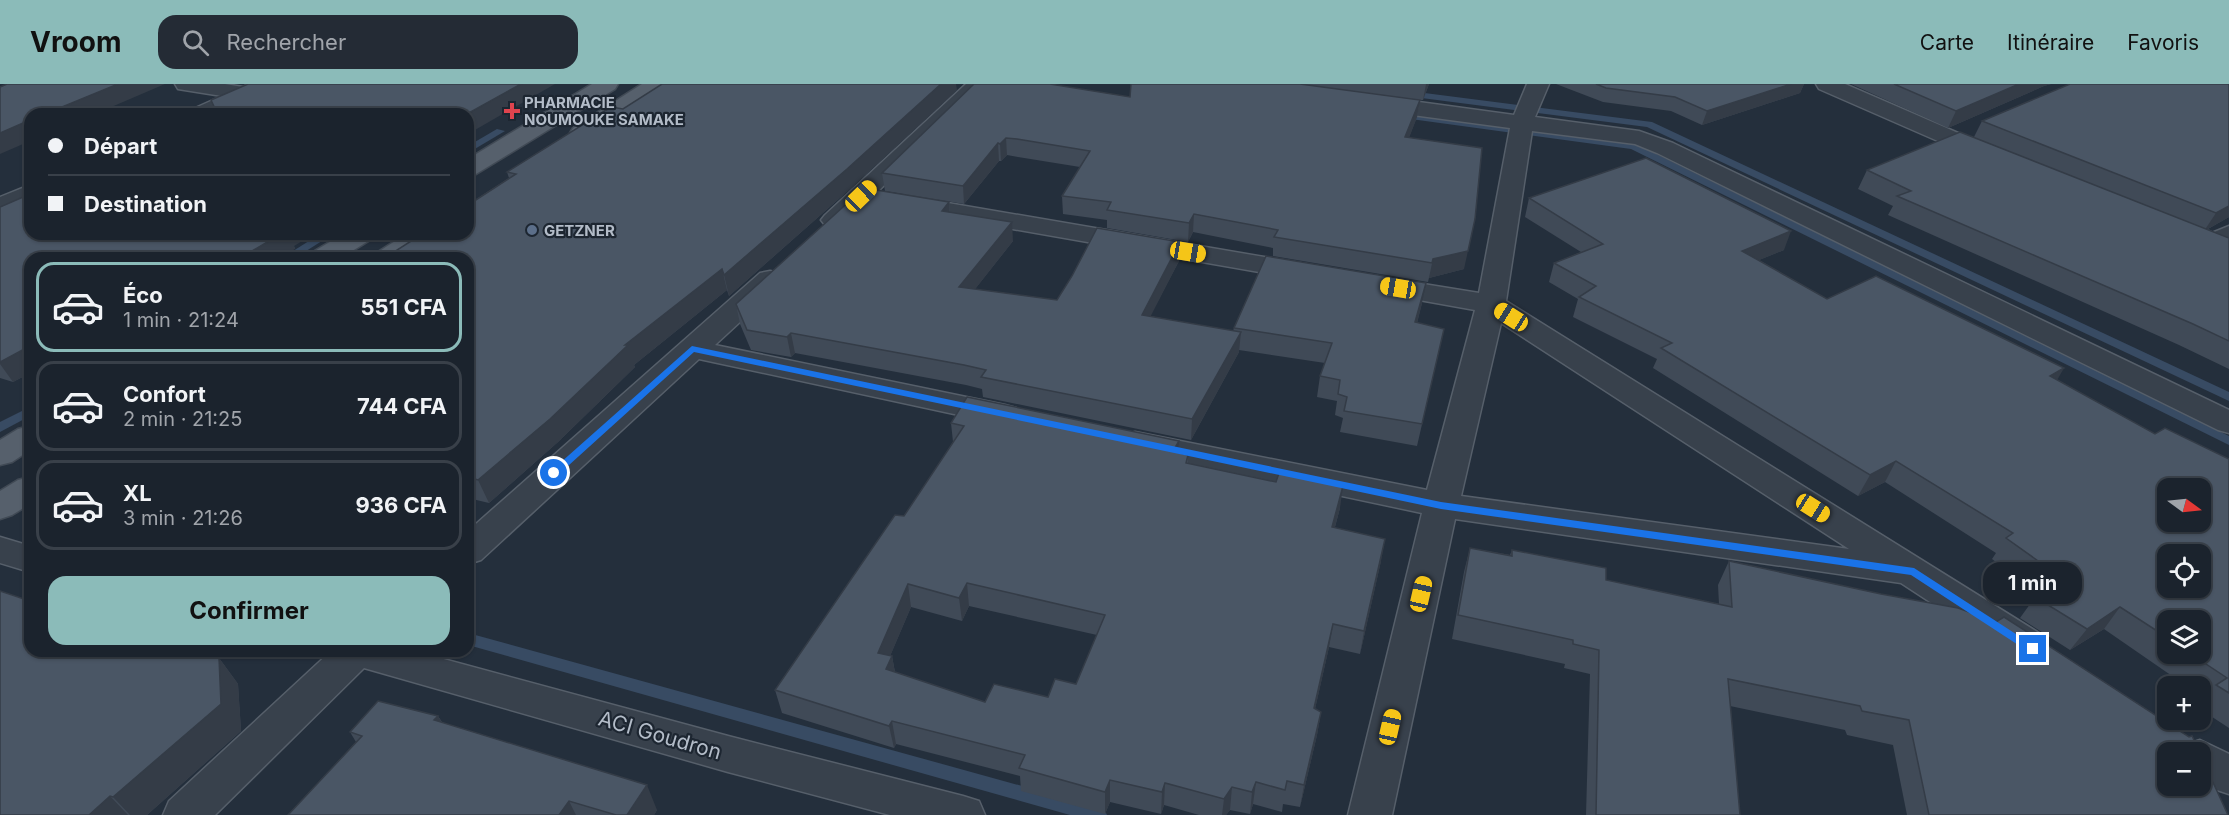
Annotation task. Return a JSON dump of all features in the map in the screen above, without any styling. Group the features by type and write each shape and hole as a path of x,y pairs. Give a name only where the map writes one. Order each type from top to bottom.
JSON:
{"main road":[{"path":"474,165 607,84"},
{"path":"567,142 657,84"},
{"path":"332,252 351,240"},
{"path":"396,252 415,240"},
{"path":"0,454 24,440"},
{"path":"0,507 24,492"}],"street":[{"path":"186,84 246,94"},
{"path":"214,108 268,84"},
{"path":"816,236 978,84"},
{"path":"1371,815 1441,505 1491,304 1522,123 1538,84"},
{"path":"1827,84 2013,165"},
{"path":"1351,99 1639,138 1665,148 2229,423"},
{"path":"1948,138 1980,125"},
{"path":"861,196 1491,304 2053,662"},
{"path":"474,546 790,260"},
{"path":"692,349 1037,422"},
{"path":"1106,436 1441,505 1914,572"},
{"path":"0,550 24,557"},
{"path":"185,815 351,657"},
{"name":"ACI Goudron","path":"379,657 728,754 963,815"},
{"path":"2211,764 2229,776"}],"building":[{"path":"7,84 118,84 60,108 24,108 24,123 0,133 0,87"},
{"path":"248,84 521,84 474,110 474,108 215,108 211,100"},
{"path":"662,84 941,84 724,275 722,269 625,345 628,345 550,419 478,480 474,479 474,252 398,252 400,251 397,250 413,240 474,240 474,201 516,174 507,172 611,107 623,109"},
{"path":"974,84 1050,84 1130,97 1131,84 1300,84 1420,100 1405,137 1482,148 1475,219 1468,251 1433,259 1432,263 1274,237 1278,230 1194,214 1189,223 1107,210 1111,202 1062,196 1090,151 1017,139 1006,138 1000,144 998,143 963,186 882,173"},
{"path":"1596,84 1791,84 1707,111 1675,97 1606,88"},
{"path":"1894,84 2019,84 1956,111"},
{"path":"2070,84 2229,84 2229,206 2216,213 1982,121"},
{"path":"1960,132 2229,238 2229,341 1897,196 1911,191 1867,170"},
{"path":"1646,158 1791,231 1742,251 1827,299 1876,276 2064,368 2050,376 2155,434 2165,428 2229,459 2229,693 2216,685 2227,678 2206,664 2211,664 2211,610 2157,610 2157,631 2120,607 2087,629 2035,597 2062,578 2006,538 2013,533 1896,461 1870,475 1661,348 1672,343 1579,297 1596,286 1554,263 1603,244 1529,198"},
{"path":"864,188 949,202 942,211 1012,222 959,287 1057,300 1097,228 1180,242 1142,315 1241,332 1192,419 981,377 986,370 964,365 791,333 787,337 747,330 736,304"},
{"path":"24,197 24,240 271,240 250,252 24,252 24,349 0,362 0,207"},
{"path":"1266,256 1426,283 1415,322 1444,329 1422,424 1344,411 1347,397 1338,394 1340,380 1320,376 1332,343 1234,328"},
{"path":"967,397 1179,441 1173,451 1188,455 1186,463 1276,482 1279,473 1343,486 1332,527 1385,539 1364,631 1333,624 1314,708 1321,712 1304,785 1287,781 1285,790 1256,782 1252,792 1232,787 1224,799 1165,783 1162,792 1110,780 1105,792 1019,768 1025,755 892,721 889,726 775,690 895,515 904,516 964,426 951,423","holes":["967,583 1105,615 1076,684 1055,679 1048,697 994,684 985,702 886,669 892,656 878,653 908,584 959,598"]},
{"path":"1470,548 1512,556 1512,550 1606,568 1606,580 1732,607 1729,561 1958,608 1996,622 2004,617 2157,716 2157,730 2178,730 2189,737 2192,736 2195,742 2157,742 2157,796 2211,796 2211,778 2228,815 1929,815 1909,720 1862,711 1860,706 1728,679 1740,815 1596,815 1599,650 1573,644 1573,640 1458,615"},
{"path":"0,591 24,599 24,657 219,658 221,704 89,815 0,815"},
{"path":"378,701 438,716 434,720 647,785 627,815 616,815 569,801 559,815 288,815 362,736 350,732"}],"waterway":[{"path":"1409,94 1649,124 2229,397"},
{"path":"1399,115 1633,146 2229,441"},
{"path":"474,146 500,131"},
{"path":"297,252 318,240"},
{"path":"0,428 24,414"},
{"path":"474,641 1098,815"}],"place":[{"name":"PHARMACIE NOUMOUKE SAMAKE","path":"512,111"},
{"name":"GETZNER","path":"532,230"}],"route":[{"path":"554,473 692,349 1441,505 1914,572 2033,649"}]}
